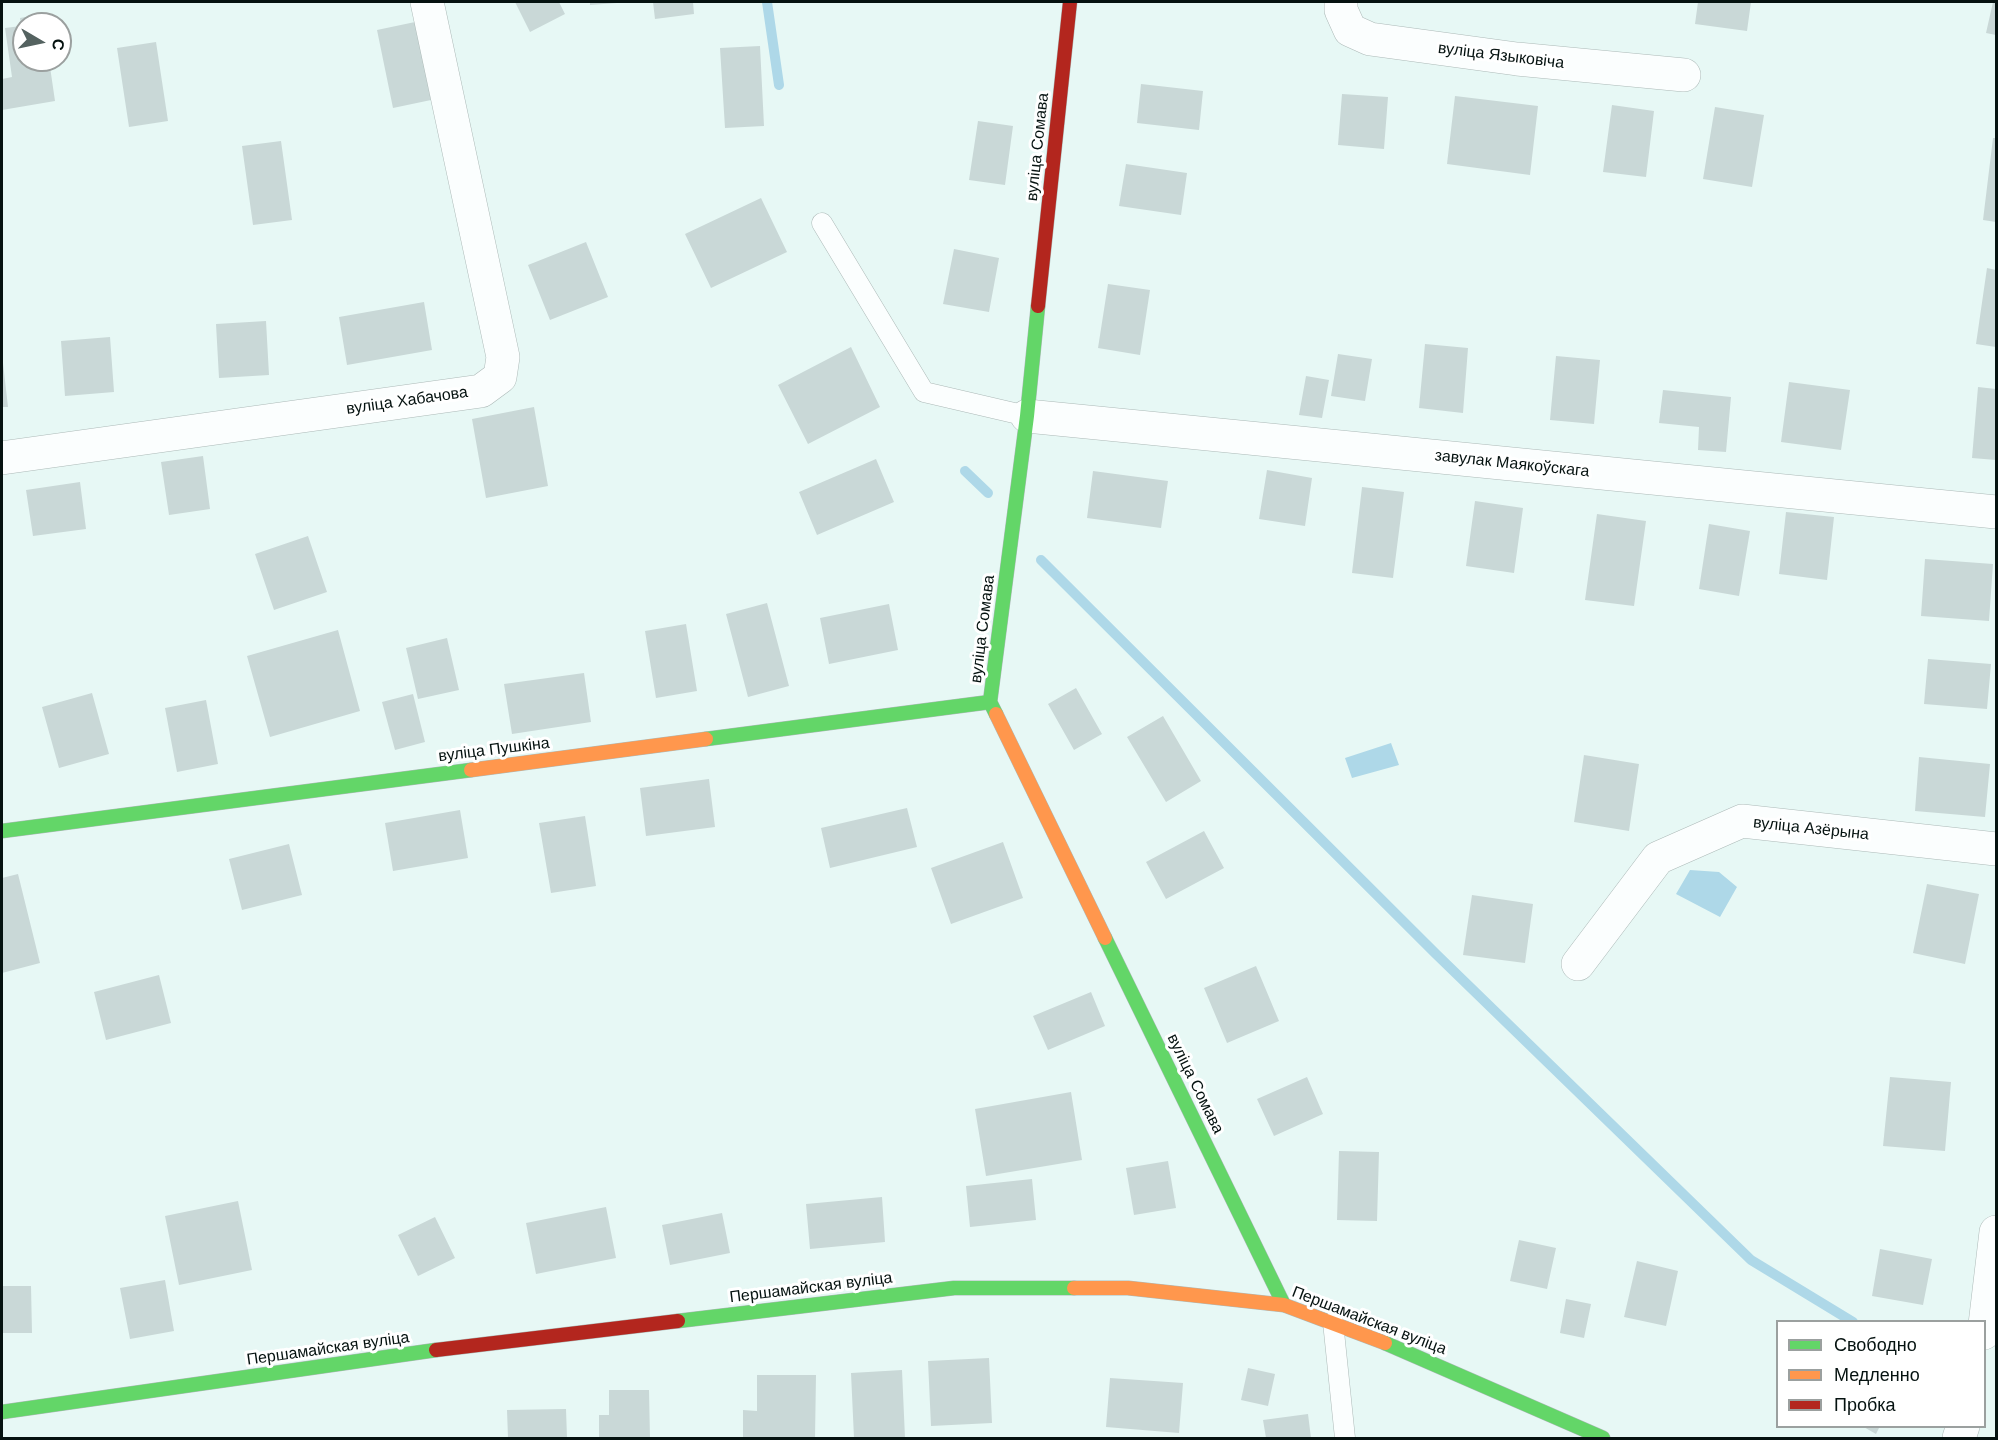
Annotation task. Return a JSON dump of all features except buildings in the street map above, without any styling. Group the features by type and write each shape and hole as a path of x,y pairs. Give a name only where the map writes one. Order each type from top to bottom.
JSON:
{"street":[{"name":"вуліца Хабачова","path":"2,458 481,391 500,378 503,357 427,2"},
{"name":"вуліца Сомава","path":"1070,2 1027,416 990,702 1284,1305"},
{"name":"вуліца Языковіча","path":"1341,2 1341,10 1350,30 1370,39 1517,59 1684,75"},
{"name":"завулак Маякоўскага","path":"1027,416 1996,512"},
{"name":"вуліца Пушкіна","path":"2,831 990,702"},
{"name":"вуліца Азёрына","path":"1578,964 1658,858 1742,821 1996,849"},
{"path":"1986,1320 1996,1232"},
{"name":"Першамайская вуліца","path":"2,1412 483,1344 954,1288 1128,1288 1284,1305 1425,1359 1602,1438"}],"lane":[{"path":"822,223 924,392 1027,416"},
{"path":"1333,1322 1345,1438"}],"water":[{"path":"1391,743 1399,765 1352,778 1345,758"},
{"path":"1690,870 1719,872 1737,887 1720,917 1676,894"}],"waterway":[{"path":"767,2 779,85"},
{"path":"965,471 988,493"},
{"path":"1041,560 1436,954 1751,1260 1850,1320"}],"traffic: fast":[{"path":"996,714 990,702 1027,416 1038,306"},
{"path":"706,739 990,702"},
{"path":"2,831 471,770"},
{"path":"1105,938 1284,1305"},
{"path":"678,1321 954,1288 1074,1288"},
{"path":"1385,1343 1603,1438"},
{"path":"2,1412 436,1350"}],"traffic: slow":[{"path":"996,714 1105,938"},
{"path":"471,770 706,739"},
{"path":"1074,1288 1128,1288 1284,1305 1385,1343"}],"traffic: jam":[{"path":"1038,306 1070,2"},
{"path":"436,1350 678,1321"}]}
